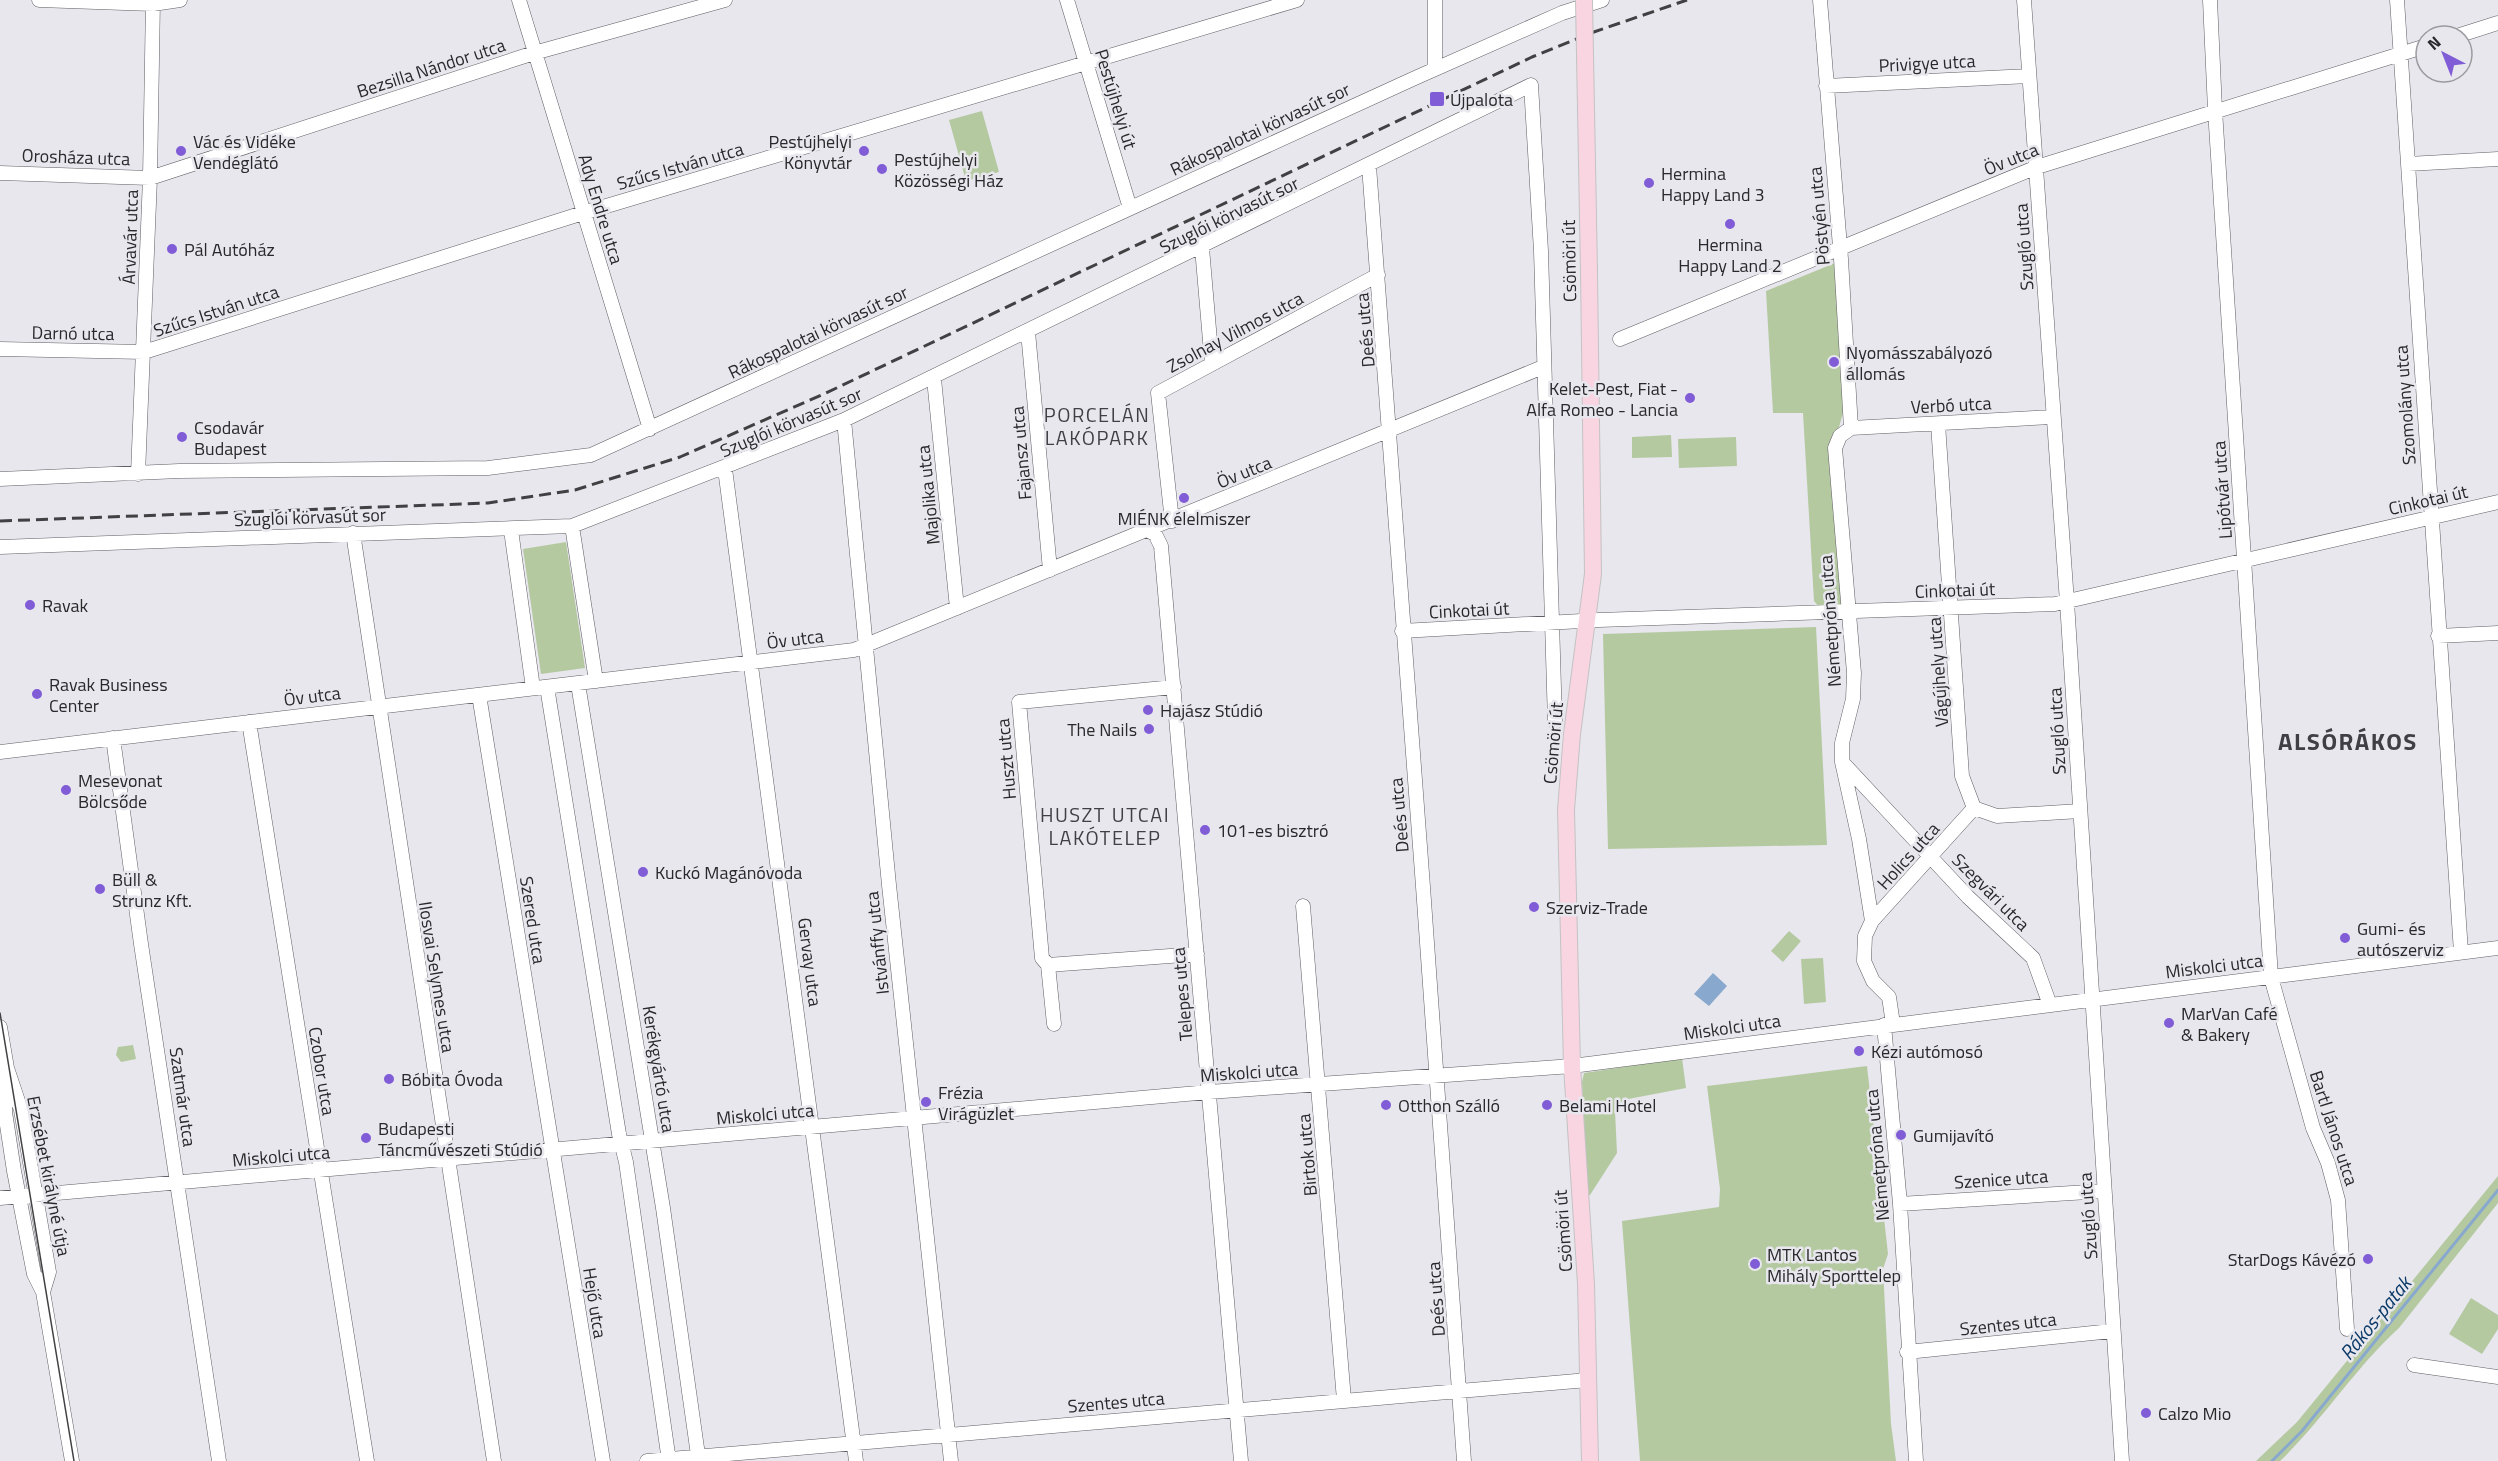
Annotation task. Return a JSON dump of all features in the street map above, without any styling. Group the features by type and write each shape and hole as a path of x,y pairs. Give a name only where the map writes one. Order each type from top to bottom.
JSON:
{"main road":[{"name":"Csömöri út","path":"1584,0 1594,545 1587,622 1572,734 1566,810 1572,1066 1586,1284 1590,1461"}],"street":[{"path":"39,0 153,2 180,0"},
{"name":"Ady Endre utca","path":"519,0 650,429"},
{"name":"Bezsilla Nándor utca","path":"150,178 534,54 725,0"},
{"name":"Pestújhelyi út","path":"1067,0 1130,208"},
{"name":"Szűcs István utca","path":"144,352 583,213 1297,0"},
{"path":"1435,0 1435,69"},
{"name":"Rákospalotai körvasút sor","path":"0,479 524,465 581,458 650,429 1435,69 1562,13 1602,0"},
{"name":"Pöstyén utca","path":"1820,0 1851,428"},
{"name":"Szugló utca","path":"2024,0 2067,602 2122,1461"},
{"name":"Lipótvár utca","path":"2210,0 2215,110 2271,977"},
{"name":"Szomolány utca","path":"2397,0 2430,518 2461,952"},
{"name":"Árvavár utca","path":"138,474 150,178 153,2"},
{"path":"2474,31 2498,23"},
{"name":"Öv utca","path":"1620,339 2037,167 2414,50"},
{"name":"Privigye utca","path":"1826,86 2029,75"},
{"name":"Szuglói körvasút sor","path":"0,547 572,526 725,469 844,420 934,379 1532,85"},
{"name":"Csömöri út","path":"1532,85 1541,251 1554,623 1555,722"},
{"path":"2408,164 2498,159"},
{"name":"Deés utca","path":"1369,166 1391,431 1402,631 1464,1461"},
{"name":"Orosháza utca","path":"0,173 150,178"},
{"path":"1202,248 1212,364"},
{"name":"Zsolnay Vilmos utca","path":"1172,520 1158,393 1378,275"},
{"name":"Fajansz utca","path":"1028,332 1050,570"},
{"name":"Darnó utca","path":"0,349 144,352"},
{"name":"Öv utca","path":"0,752 854,650 1544,367"},
{"name":"Majolika utca","path":"934,379 957,608"},
{"name":"Verbó utca","path":"1851,428 2052,417"},
{"name":"Istvánffy utca","path":"844,420 888,885 951,1461"},
{"name":"Vágújhely utca","path":"1938,424 1962,776 1974,808"},
{"name":"Németpróna utca","path":"1851,428 1840,436 1835,448 1854,673 1853,699 1842,743 1842,762 1872,921"},
{"name":"Gervay utca","path":"725,469 753,662 856,1461"},
{"name":"Cinkotai út","path":"1402,631 2067,602 2498,502"},
{"path":"572,526 596,681"},
{"path":"511,530 626,1162 669,1460"},
{"name":"Telepes utca","path":"1147,530 1155,534 1161,546 1241,1461"},
{"name":"Ilosvai Selymes utca","path":"353,533 494,1461"},
{"path":"2438,636 2498,633"},
{"name":"Kerékgyártó utca","path":"578,684 701,1459"},
{"name":"Huszt utca","path":"1054,1024 1048,965 1042,958 1019,702 1174,687"},
{"name":"Szered utca","path":"479,694 552,1150"},
{"name":"Czobor utca","path":"249,722 367,1461"},
{"name":"Szatmár utca","path":"113,738 176,1183 219,1461"},
{"name":"Szegvári utca","path":"1842,762 1931,857 2033,958 2050,1005"},
{"path":"1974,808 1997,816 2080,811"},
{"name":"Holics utca","path":"1888,1024 1889,997 1873,981 1864,961 1865,936 1872,921 1974,808"},
{"name":"Birtok utca","path":"1303,906 1344,1400"},
{"name":"Miskolci utca","path":"0,1198 621,1143 652,1143 1209,1092 1572,1066 2498,948"},
{"path":"1048,965 1197,954"},
{"name":"Bartl János utca","path":"2271,977 2313,1128 2328,1163 2338,1200 2347,1329"},
{"name":"Németpróna utca","path":"1888,1024 1907,1352 1916,1461"},
{"name":"Erzsébet királyné útja","path":"0,1027 7,1068 21,1110 49,1272 43,1292"},
{"name":"Erzsébet királyné útja","path":"7,1068 5,1112 34,1274 43,1292 72,1461"},
{"name":"Hejő utca","path":"552,1150 603,1461"},
{"name":"Szenice utca","path":"1900,1204 2104,1191"},
{"name":"Szentes utca","path":"1907,1352 2112,1331"},
{"path":"2414,1365 2491,1376"},
{"name":"Szentes utca","path":"647,1461 701,1459 854,1443 1588,1380"}],"green space":[{"path":"982,111 999,172 966,181 949,120"},
{"path":"1835,263 1844,409 1838,431 1842,603 1839,606 1819,607 1814,601 1803,413 1773,413 1766,291"},
{"path":"1671,435 1672,457 1632,458 1632,437"},
{"path":"1736,437 1737,466 1679,468 1678,439"},
{"path":"566,542 585,668 541,674 523,549"},
{"path":"1816,627 1827,845 1608,849 1603,634"},
{"path":"1789,931 1801,941 1783,962 1771,951"},
{"path":"1823,958 1826,1002 1804,1004 1801,959"},
{"path":"133,1045 136,1059 121,1062 116,1055 118,1047"},
{"path":"1682,1058 1686,1088 1623,1100 1615,1111 1617,1153 1590,1195 1587,1195 1582,1082 1584,1073"},
{"name":"MTK Lantos Mihály Sporttelep","path":"1867,1066 1888,1254 1883,1269 1891,1424 1896,1461 1640,1461 1622,1221 1719,1207 1720,1189 1707,1086"},
{"path":"2498,1176 2498,1203 2399,1328 2280,1461 2256,1461 2297,1422"},
{"path":"2471,1298 2498,1315 2498,1329 2482,1354 2449,1334"}],"water":[{"path":"1713,973 1727,986 1709,1006 1694,994"}],"waterway":[{"name":"Rákos-patak","path":"2272,1461 2302,1431 2498,1190"}],"tram line":[{"path":"0,1013 74,1461"}],"railway":[{"path":"0,521 488,503 575,490 680,457 826,393 1532,57 1591,33 1687,0"}],"place":[{"name":"Újpalota","path":"1437,99"},
{"name":"Vác és Vidéke Vendéglátó","path":"181,151"},
{"name":"Pestújhelyi Könyvtár","path":"864,151"},
{"name":"Pestújhelyi Közösségi Ház","path":"882,169"},
{"name":"Hermina Happy Land 3","path":"1649,183"},
{"name":"Hermina Happy Land 2","path":"1730,224"},
{"name":"Pál Autóház","path":"172,249"},
{"name":"Nyomásszabályozó állomás","path":"1834,362"},
{"name":"Kelet-Pest, Fiat - Alfa Romeo - Lancia","path":"1690,398"},
{"name":"Csodavár Budapest","path":"182,437"},
{"name":"MIÉNK élelmiszer","path":"1184,498"},
{"name":"Ravak","path":"30,605"},
{"name":"Ravak Business Center","path":"37,694"},
{"name":"Hajász Stúdió","path":"1148,710"},
{"name":"The Nails","path":"1149,729"},
{"name":"Mesevonat Bölcsőde","path":"66,790"},
{"name":"101-es bisztró","path":"1205,830"},
{"name":"Kuckó Magánóvoda","path":"643,872"},
{"name":"Büll & Strunz Kft.","path":"100,889"},
{"name":"Szerviz-Trade","path":"1534,907"},
{"name":"Gumi- és autószerviz","path":"2345,938"},
{"name":"MarVan Café & Bakery","path":"2169,1023"},
{"name":"Kézi autómosó","path":"1859,1051"},
{"name":"Bóbita Óvoda","path":"389,1079"},
{"name":"Frézia Virágüzlet","path":"926,1102"},
{"name":"Otthon Szálló","path":"1386,1105"},
{"name":"Belami Hotel","path":"1547,1105"},
{"name":"Gumijavító","path":"1901,1135"},
{"name":"Budapesti Táncművészeti Stúdió","path":"366,1138"},
{"name":"StarDogs Kávézó","path":"2368,1259"},
{"name":"MTK Lantos Mihály Sporttelep","path":"1755,1264"},
{"name":"Calzo Mio","path":"2146,1413"}],"district":[{"name":"PORCELÁN LAKÓPARK","path":"1097,426"},
{"name":"ALSÓRÁKOS","path":"2348,741"},
{"name":"HUSZT UTCAI LAKÓTELEP","path":"1105,826"}]}
